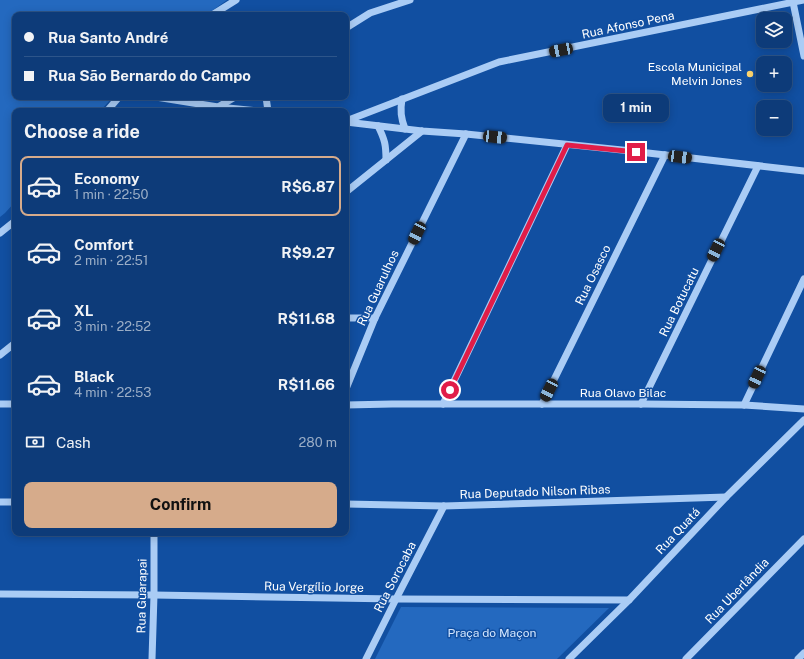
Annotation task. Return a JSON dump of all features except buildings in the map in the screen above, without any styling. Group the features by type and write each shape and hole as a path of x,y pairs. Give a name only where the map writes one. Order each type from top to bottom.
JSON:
{"street":[{"path":"217,12 236,0"},
{"path":"349,26 370,13 410,0"},
{"name":"Rua Afonso Pena","path":"349,121 499,62 804,0"},
{"path":"793,2 804,56"},
{"path":"402,99 400,108 405,129"},
{"path":"109,108 116,100"},
{"path":"175,100 226,108"},
{"path":"218,107 230,100"},
{"path":"349,122 804,171"},
{"path":"378,126 384,138 386,160"},
{"path":"349,190 422,131"},
{"name":"Rua Guarulhos","path":"349,382 375,318 466,134"},
{"path":"443,404 567,145"},
{"name":"Rua Osasco","path":"542,404 665,155"},
{"name":"Rua Botucatu","path":"641,404 758,166"},
{"path":"0,233 12,223"},
{"path":"744,405 804,279"},
{"path":"349,318 375,318"},
{"path":"0,355 12,345"},
{"path":"0,404 12,404"},
{"name":"Rua Olavo Bilac","path":"349,405 641,404 744,405 804,409"},
{"name":"Rua Quatá","path":"569,659 628,600 726,497 804,420"},
{"name":"Rua Deputado Nilson Ribas","path":"349,504 444,506 726,497"},
{"path":"0,502 12,502"},
{"name":"Rua Sorocaba","path":"366,659 444,506"},
{"name":"Rua Guarapai","path":"152,659 154,536"},
{"name":"Rua Uberlândia","path":"686,659 804,539"},
{"name":"Rua Vergílio Jorge","path":"0,594 396,599 628,600"},
{"path":"798,659 804,653"}],"green space":[{"path":"0,0 227,0 210,12 12,12 12,100 110,100 103,108 12,108 12,205 0,217"},
{"name":"Praça do Maçon","path":"401,607 609,608 557,659 375,659"}],"place":[{"name":"Escola Municipal Melvin Jones","path":"750,74"}],"route":[{"path":"450,390 567,145 636,152"}]}
